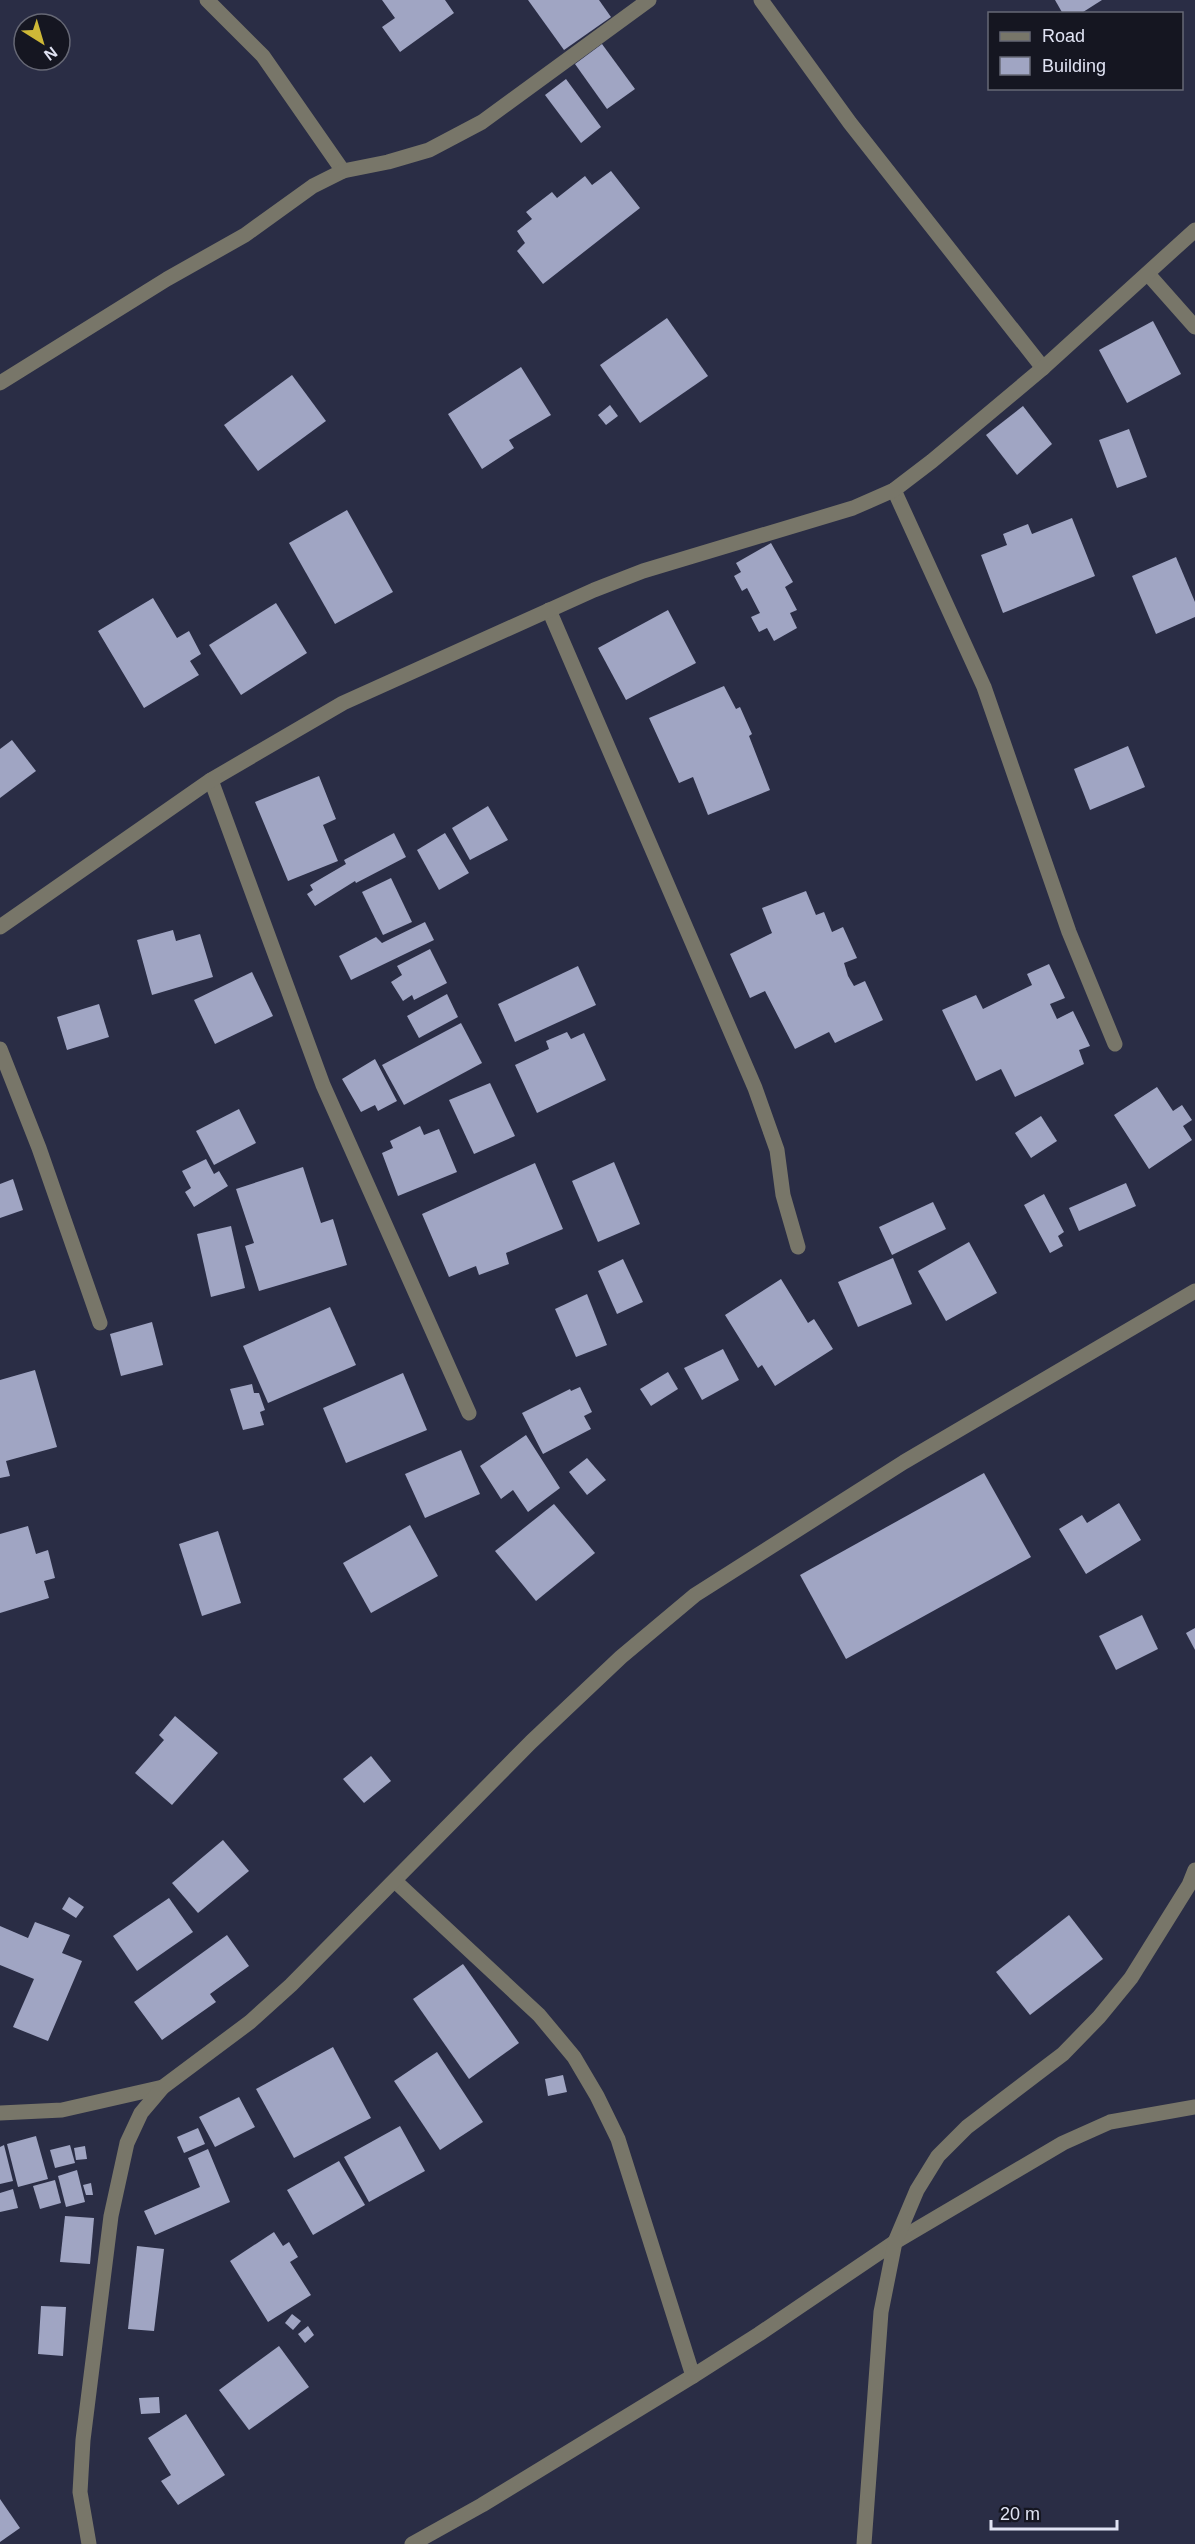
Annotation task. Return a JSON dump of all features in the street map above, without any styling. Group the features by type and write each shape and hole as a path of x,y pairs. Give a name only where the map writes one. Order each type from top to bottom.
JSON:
{"street":[{"path":"207,0 263,56 343,171"},
{"path":"0,384 167,279 245,235 312,186 343,171 388,162 429,150 482,122 649,0"},
{"path":"761,0 850,123 1043,368"},
{"path":"0,927 211,780 343,703 549,610 643,571 853,508 894,490 1043,368 1195,230"},
{"path":"1148,274 1195,327"},
{"path":"894,490 984,687 1069,932 1115,1044"},
{"path":"549,610 755,1088 777,1150 783,1196 798,1247"},
{"path":"211,780 323,1085 469,1413"},
{"path":"0,1049 39,1148 100,1323"},
{"path":"90,2544 80,2492 83,2440 111,2216 127,2143 141,2113 163,2087 250,2022 291,1985 531,1742 621,1657 695,1595 904,1462 1195,1291"},
{"path":"864,2544 881,2312 895,2242 917,2190 938,2156 968,2127 1063,2054 1099,2017 1131,1978 1189,1885 1195,1870"},
{"path":"395,1881 539,2015 574,2057 597,2096 618,2139 693,2376"},
{"path":"0,2113 62,2110 163,2087"},
{"path":"412,2544 482,2505 693,2376 895,2242 1063,2143 1110,2122 1195,2107"}],"building":[{"path":"382,0 445,0 454,13 400,52 382,27 395,18"},
{"path":"528,0 599,0 611,17 564,50"},
{"path":"1055,0 1102,0 1083,12 1062,12"},
{"path":"602,44 635,89 607,109 575,64"},
{"path":"566,79 601,127 581,143 545,95"},
{"path":"611,171 640,208 543,284 517,251 525,243 517,231 532,219 526,212 552,192 557,198 585,176 592,185"},
{"path":"667,318 708,376 640,423 600,365"},
{"path":"1153,321 1181,374 1127,403 1099,350"},
{"path":"521,367 551,415 509,440 514,448 482,469 448,414"},
{"path":"292,375 326,421 258,471 224,425"},
{"path":"610,405 618,416 606,425 598,415"},
{"path":"1023,406 1052,444 1017,475 986,435"},
{"path":"1129,429 1147,477 1117,488 1099,440"},
{"path":"347,510 393,592 335,624 289,543"},
{"path":"1072,518 1095,576 1003,613 981,555 1007,545 1003,534 1028,524 1032,534"},
{"path":"771,543 793,582 785,587 797,610 790,613 797,628 774,641 767,628 759,632 751,617 760,613 747,588 742,591 734,576 741,572 736,563"},
{"path":"1176,557 1195,602 1195,617 1156,634 1132,576"},
{"path":"153,598 177,638 189,631 201,654 190,661 199,675 144,708 98,631"},
{"path":"276,603 307,653 241,695 209,645"},
{"path":"668,610 696,663 626,700 598,648"},
{"path":"724,686 736,709 740,707 752,734 749,736 770,790 708,815 693,777 679,783 649,718"},
{"path":"12,740 36,771 0,798 0,749"},
{"path":"1128,746 1145,787 1090,810 1074,769"},
{"path":"319,776 336,819 323,825 338,861 288,881 255,802"},
{"path":"488,806 508,840 470,860 452,828"},
{"path":"394,833 406,857 356,883 355,881 315,906 307,894 313,890 310,885 346,864 344,860"},
{"path":"445,833 469,873 439,890 417,850"},
{"path":"391,878 412,922 383,935 362,892"},
{"path":"806,891 816,915 824,912 832,932 843,927 857,958 844,963 848,976 854,986 865,981 883,1020 835,1043 829,1032 795,1049 765,991 750,998 730,954 772,933 762,908"},
{"path":"425,922 434,940 351,980 339,956 376,937 382,943"},
{"path":"173,930 176,941 200,934 213,977 152,995 137,940"},
{"path":"430,949 447,983 414,1000 412,995 403,1001 391,982 402,975 397,966"},
{"path":"1049,964 1065,998 1050,1004 1057,1019 1073,1011 1090,1046 1079,1050 1084,1064 1015,1097 1001,1069 976,1081 942,1010 976,995 983,1009 1032,985 1027,974"},
{"path":"578,966 596,1005 515,1042 498,1004"},
{"path":"252,972 273,1016 215,1044 194,1000"},
{"path":"447,994 458,1017 419,1038 407,1016"},
{"path":"99,1004 109,1037 67,1050 57,1017"},
{"path":"461,1023 482,1063 404,1105 382,1065"},
{"path":"567,1032 571,1039 584,1033 606,1080 537,1113 515,1065 549,1049 546,1041"},
{"path":"375,1059 397,1101 378,1111 375,1105 361,1112 342,1079"},
{"path":"490,1083 515,1136 474,1154 449,1100"},
{"path":"1157,1087 1173,1111 1182,1105 1192,1120 1183,1126 1192,1140 1149,1169 1114,1115"},
{"path":"239,1109 256,1143 214,1165 196,1131"},
{"path":"1041,1116 1057,1141 1031,1158 1015,1133"},
{"path":"420,1126 424,1135 439,1129 457,1172 398,1196 382,1153 393,1148 390,1141"},
{"path":"206,1159 214,1174 219,1171 228,1186 194,1207 185,1192 191,1188 182,1171"},
{"path":"614,1162 640,1224 598,1242 572,1181"},
{"path":"535,1163 563,1229 506,1253 509,1264 479,1275 476,1266 449,1277 422,1214"},
{"path":"303,1167 321,1223 333,1219 347,1265 259,1291 245,1246 254,1243 236,1189"},
{"path":"13,1179 23,1210 0,1218 0,1184"},
{"path":"1126,1183 1136,1206 1079,1231 1069,1208"},
{"path":"1044,1194 1064,1232 1058,1236 1063,1246 1050,1253 1024,1205"},
{"path":"933,1202 946,1229 892,1255 879,1227"},
{"path":"231,1226 245,1288 211,1297 197,1234"},
{"path":"969,1242 997,1293 946,1321 918,1271"},
{"path":"893,1258 912,1304 858,1327 838,1282"},
{"path":"623,1259 643,1302 617,1314 598,1271"},
{"path":"781,1279 808,1323 814,1319 833,1349 775,1386 762,1365 758,1368 725,1315"},
{"path":"587,1294 607,1345 576,1357 555,1309"},
{"path":"330,1307 356,1365 268,1403 243,1346"},
{"path":"152,1322 163,1365 121,1376 110,1334"},
{"path":"723,1349 739,1380 702,1400 684,1368"},
{"path":"35,1370 57,1447 6,1461 10,1476 0,1478 0,1380"},
{"path":"668,1372 678,1389 651,1406 640,1389"},
{"path":"403,1373 427,1430 346,1463 323,1408"},
{"path":"252,1384 254,1393 259,1393 265,1410 260,1412 264,1425 243,1430 230,1389"},
{"path":"580,1387 592,1412 584,1416 591,1429 543,1454 522,1413 570,1389 571,1391"},
{"path":"526,1435 560,1488 528,1512 513,1490 501,1499 480,1466"},
{"path":"461,1450 480,1494 425,1518 405,1474"},
{"path":"587,1458 606,1480 587,1495 569,1472"},
{"path":"984,1473 1031,1557 846,1659 800,1575"},
{"path":"1119,1503 1141,1540 1086,1574 1059,1529 1082,1515 1087,1523"},
{"path":"554,1504 595,1553 536,1601 495,1551"},
{"path":"410,1525 438,1576 371,1613 343,1563"},
{"path":"28,1526 36,1554 48,1550 55,1578 44,1581 49,1598 0,1613 0,1534"},
{"path":"218,1531 241,1603 202,1616 179,1544"},
{"path":"1142,1615 1158,1649 1116,1670 1099,1636"},
{"path":"1195,1628 1195,1650 1186,1633"},
{"path":"175,1716 218,1753 172,1805 135,1773 164,1740 159,1735"},
{"path":"371,1756 391,1781 364,1803 343,1779"},
{"path":"223,1840 249,1871 198,1913 172,1883"},
{"path":"69,1897 84,1907 76,1918 62,1909"},
{"path":"169,1898 193,1932 137,1971 113,1936"},
{"path":"1069,1915 1103,1959 1030,2015 996,1972"},
{"path":"35,1922 70,1935 62,1953 82,1961 48,2041 13,2027 34,1979 0,1965 0,1926 28,1938"},
{"path":"227,1935 249,1966 210,1994 216,2002 162,2040 134,2002"},
{"path":"463,1964 519,2043 469,2079 413,1999"},
{"path":"333,2047 371,2118 294,2158 256,2089"},
{"path":"437,2052 483,2122 440,2150 394,2081"},
{"path":"563,2075 567,2092 548,2096 545,2079"},
{"path":"239,2097 255,2127 215,2147 199,2117"},
{"path":"400,2126 425,2171 369,2202 344,2157"},
{"path":"198,2128 205,2144 184,2153 177,2137"},
{"path":"36,2136 48,2179 18,2187 7,2144"},
{"path":"4,2145 13,2181 0,2184 0,2147"},
{"path":"70,2145 75,2163 55,2168 50,2150"},
{"path":"85,2146 87,2159 76,2160 74,2148"},
{"path":"208,2149 230,2202 155,2235 144,2211 200,2187 188,2158"},
{"path":"339,2161 365,2205 313,2235 287,2190"},
{"path":"77,2170 85,2202 66,2207 58,2176"},
{"path":"55,2180 61,2203 40,2209 33,2186"},
{"path":"91,2183 93,2195 86,2195 83,2185"},
{"path":"13,2189 18,2208 0,2212 0,2193"},
{"path":"65,2216 94,2218 90,2264 60,2262"},
{"path":"274,2232 283,2246 289,2242 298,2257 290,2262 311,2295 268,2322 230,2261"},
{"path":"137,2246 164,2249 154,2331 128,2329"},
{"path":"41,2306 66,2307 63,2356 38,2354"},
{"path":"292,2314 301,2321 293,2330 285,2323"},
{"path":"308,2326 314,2335 305,2343 298,2334"},
{"path":"279,2346 309,2387 249,2430 219,2390"},
{"path":"159,2397 160,2413 141,2414 139,2398"},
{"path":"186,2414 225,2475 178,2505 161,2481 171,2475 148,2438"},
{"path":"0,2499 20,2528 0,2542"}]}
